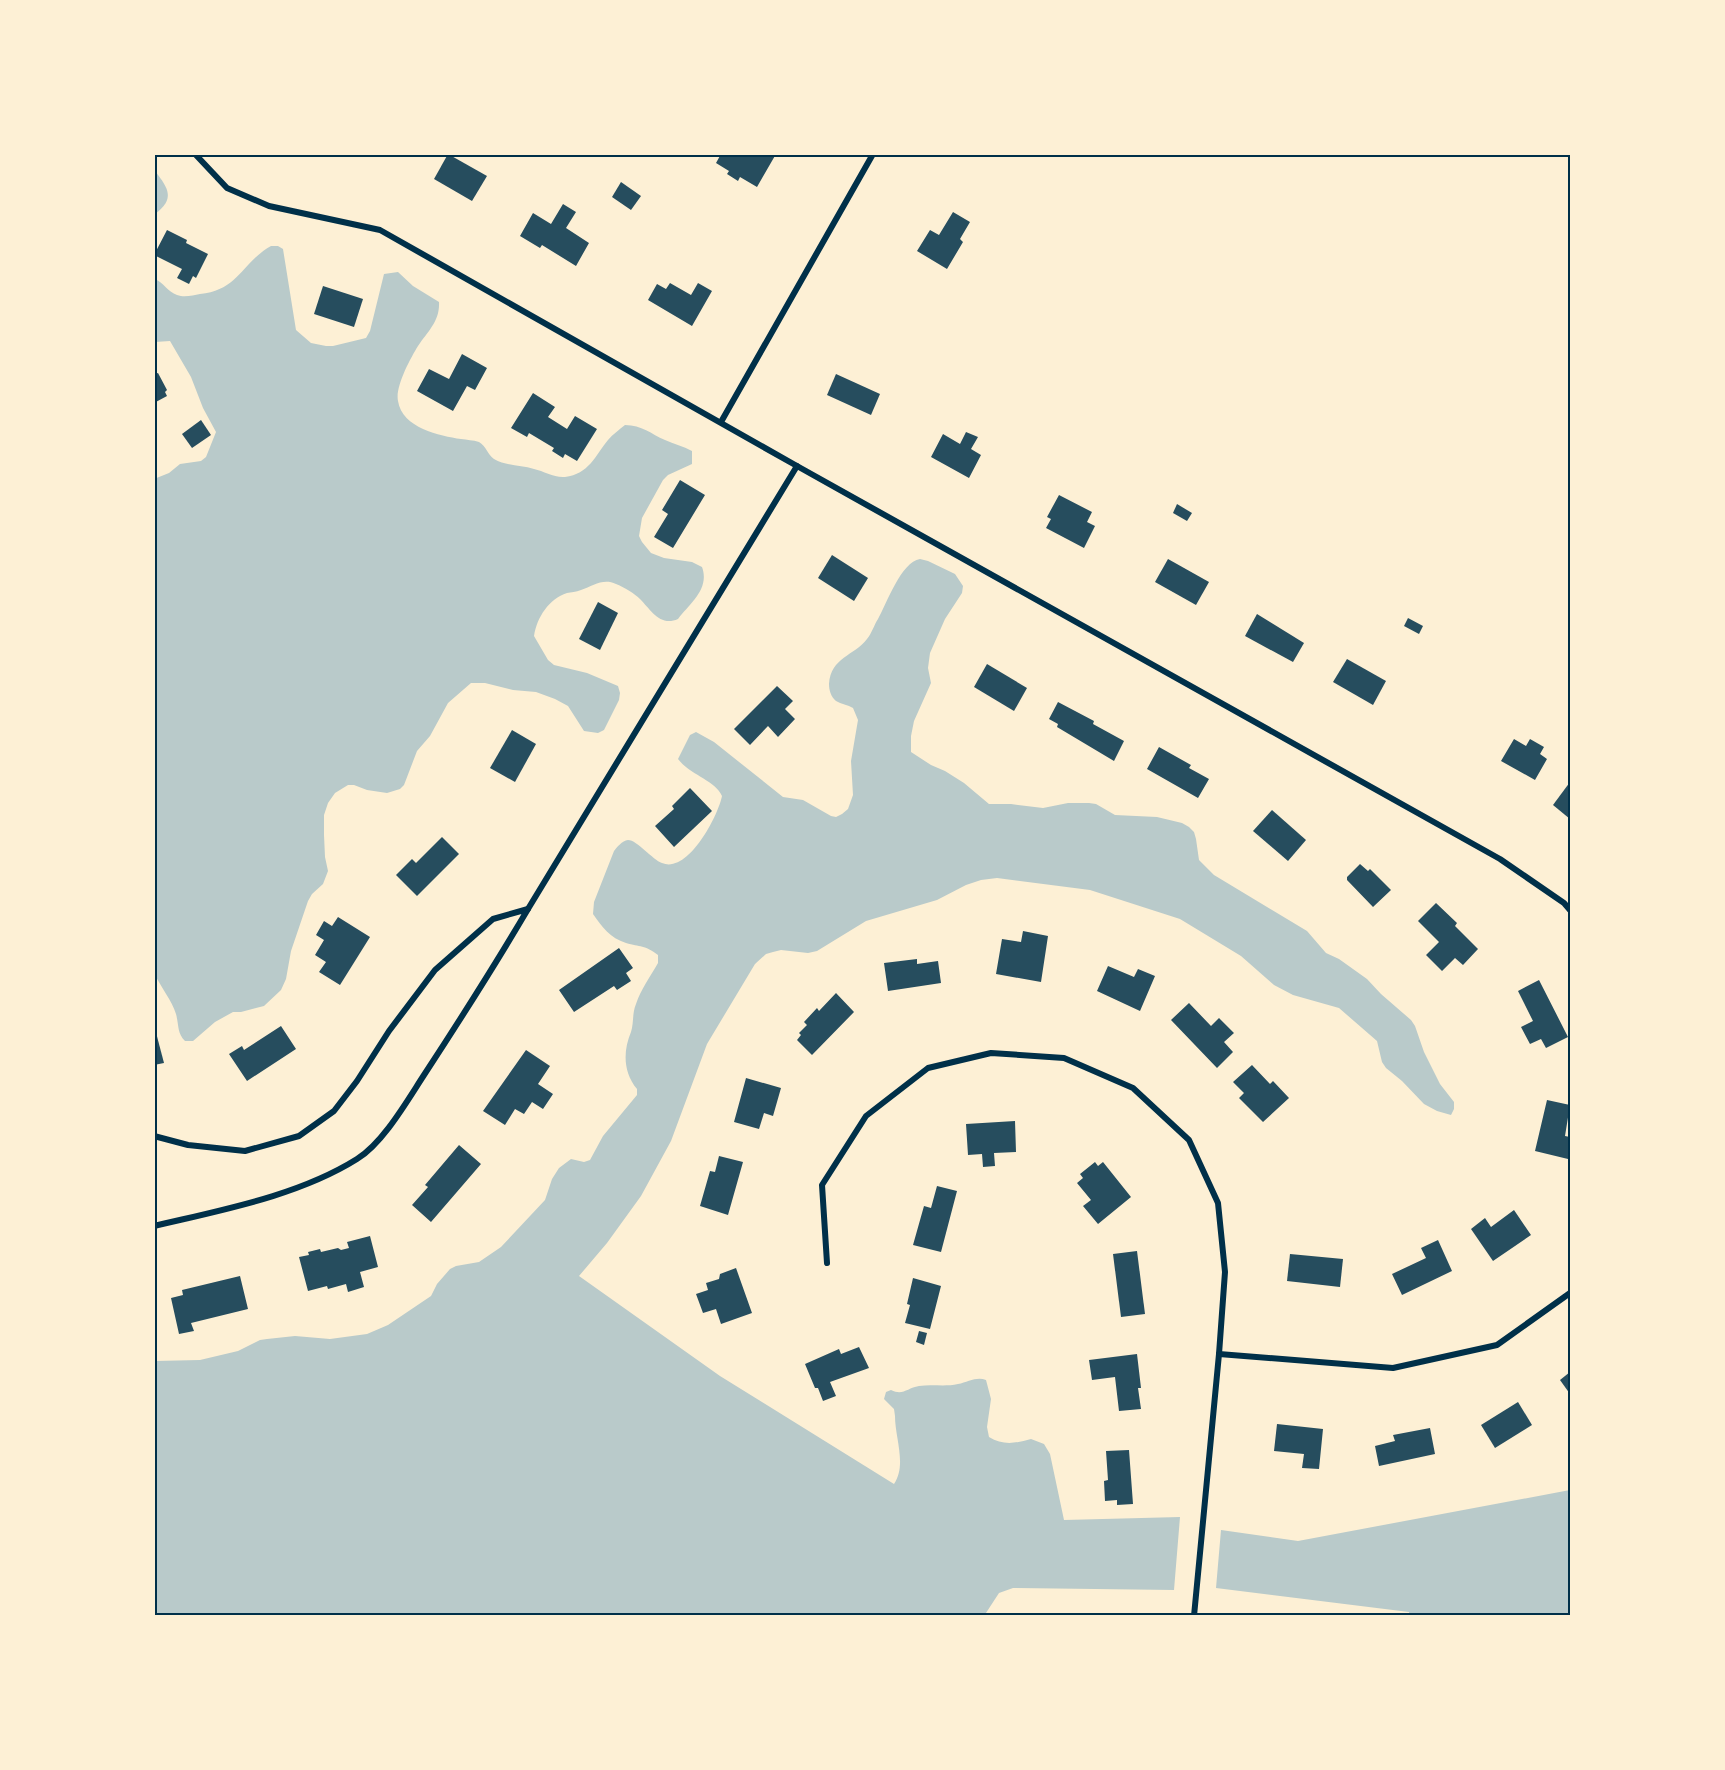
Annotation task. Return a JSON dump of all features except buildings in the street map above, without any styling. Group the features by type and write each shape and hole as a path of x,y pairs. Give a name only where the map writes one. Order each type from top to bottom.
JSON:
{"street":[{"path":"195,154 227,188 269,206 380,230 1500,859 1564,903 1570,910"},
{"path":"721,422 873,154"},
{"path":"154,1226 249,1203 319,1180 359,1158 390,1127 486,981 797,466"},
{"path":"154,1136 188,1145 245,1151 299,1136 334,1112 357,1082 389,1031 435,970 493,919 528,909"},
{"path":"827,1263 822,1185 866,1116 928,1068 991,1053 1064,1058 1133,1088 1189,1140 1218,1203 1225,1272 1194,1616"},
{"path":"1219,1354 1393,1368 1497,1346 1570,1293"}],"shaded area":[{"path":"155,171 164,183 168,194 165,203 155,214"},
{"path":"271,246 283,249 296,330 311,343 333,346 366,338 370,331 384,274 398,272 413,286 439,302 438,315 407,365 398,395 401,410 407,418 423,429 443,436 479,442 492,457 499,461 561,477 573,475 586,468 610,438 625,425 641,428 692,451 692,464 668,475 663,480 642,518 639,536 651,553 664,558 692,562 702,567 704,575 698,595 678,619 672,621 656,616 640,599 611,582 598,583 567,593 549,604 545,610 534,636 548,660 554,665 587,673 618,686 619,700 604,730 598,733 584,731 568,706 536,692 513,690 485,683 471,683 448,703 430,736 417,751 404,785 400,789 387,793 348,785 335,793 324,815 325,857 328,871 323,884 308,901 281,990 264,1006 233,1012 215,1022 193,1041 185,1041 179,1032 174,1009 155,975 154,479 169,473 180,464 201,461 206,457 216,432 203,408 191,377 170,341 155,342 155,279 180,296 213,291 232,282 253,260"},
{"path":"920,559 955,574 963,586 962,593 945,619 930,653 928,668 931,683 914,721 911,752 964,783 989,804 1043,808 1068,803 1089,803 1096,804 1115,815 1157,817 1189,827 1194,832 1199,860 1214,875 1307,931 1326,953 1339,959 1367,979 1411,1020 1440,1084 1454,1102 1454,1109 1451,1115 1424,1104 1386,1068 1382,1062 1377,1041 1339,1008 1293,995 1274,985 1241,956 1180,919 1090,890 997,878 981,880 937,900 866,921 817,951 808,953 781,950 766,954 755,964 707,1044 671,1141 641,1196 607,1243 579,1276 720,1376 894,1484 898,1477 900,1460 894,1409 884,1399 886,1392 891,1390 902,1392 924,1385 953,1385 976,1379 986,1380 991,1399 987,1427 989,1437 1005,1443 1031,1439 1044,1444 1050,1454 1064,1520 1180,1517 1174,1590 1013,1588 999,1593 984,1616 155,1615 155,1361 200,1360 238,1351 260,1340 295,1336 330,1339 367,1334 388,1325 431,1296 437,1284 450,1269 479,1262 501,1247 545,1200 552,1179 559,1168 571,1159 584,1162 590,1160 603,1136 637,1095 637,1089 627,1069 627,1047 635,1007 658,963 658,955 646,948 615,938 603,928 593,914 594,902 614,851 628,840 636,843 658,861 672,864 682,860 700,841 715,816 722,796 719,790 678,759 690,735 696,732 714,742 783,797 803,800 836,817 848,809 853,795 851,761 858,720 853,708 833,698 829,686 831,675 838,662 867,639 901,575 907,567"},
{"path":"1570,1490 1570,1615 1409,1615 1409,1612 1216,1588 1221,1530 1298,1541"}]}
